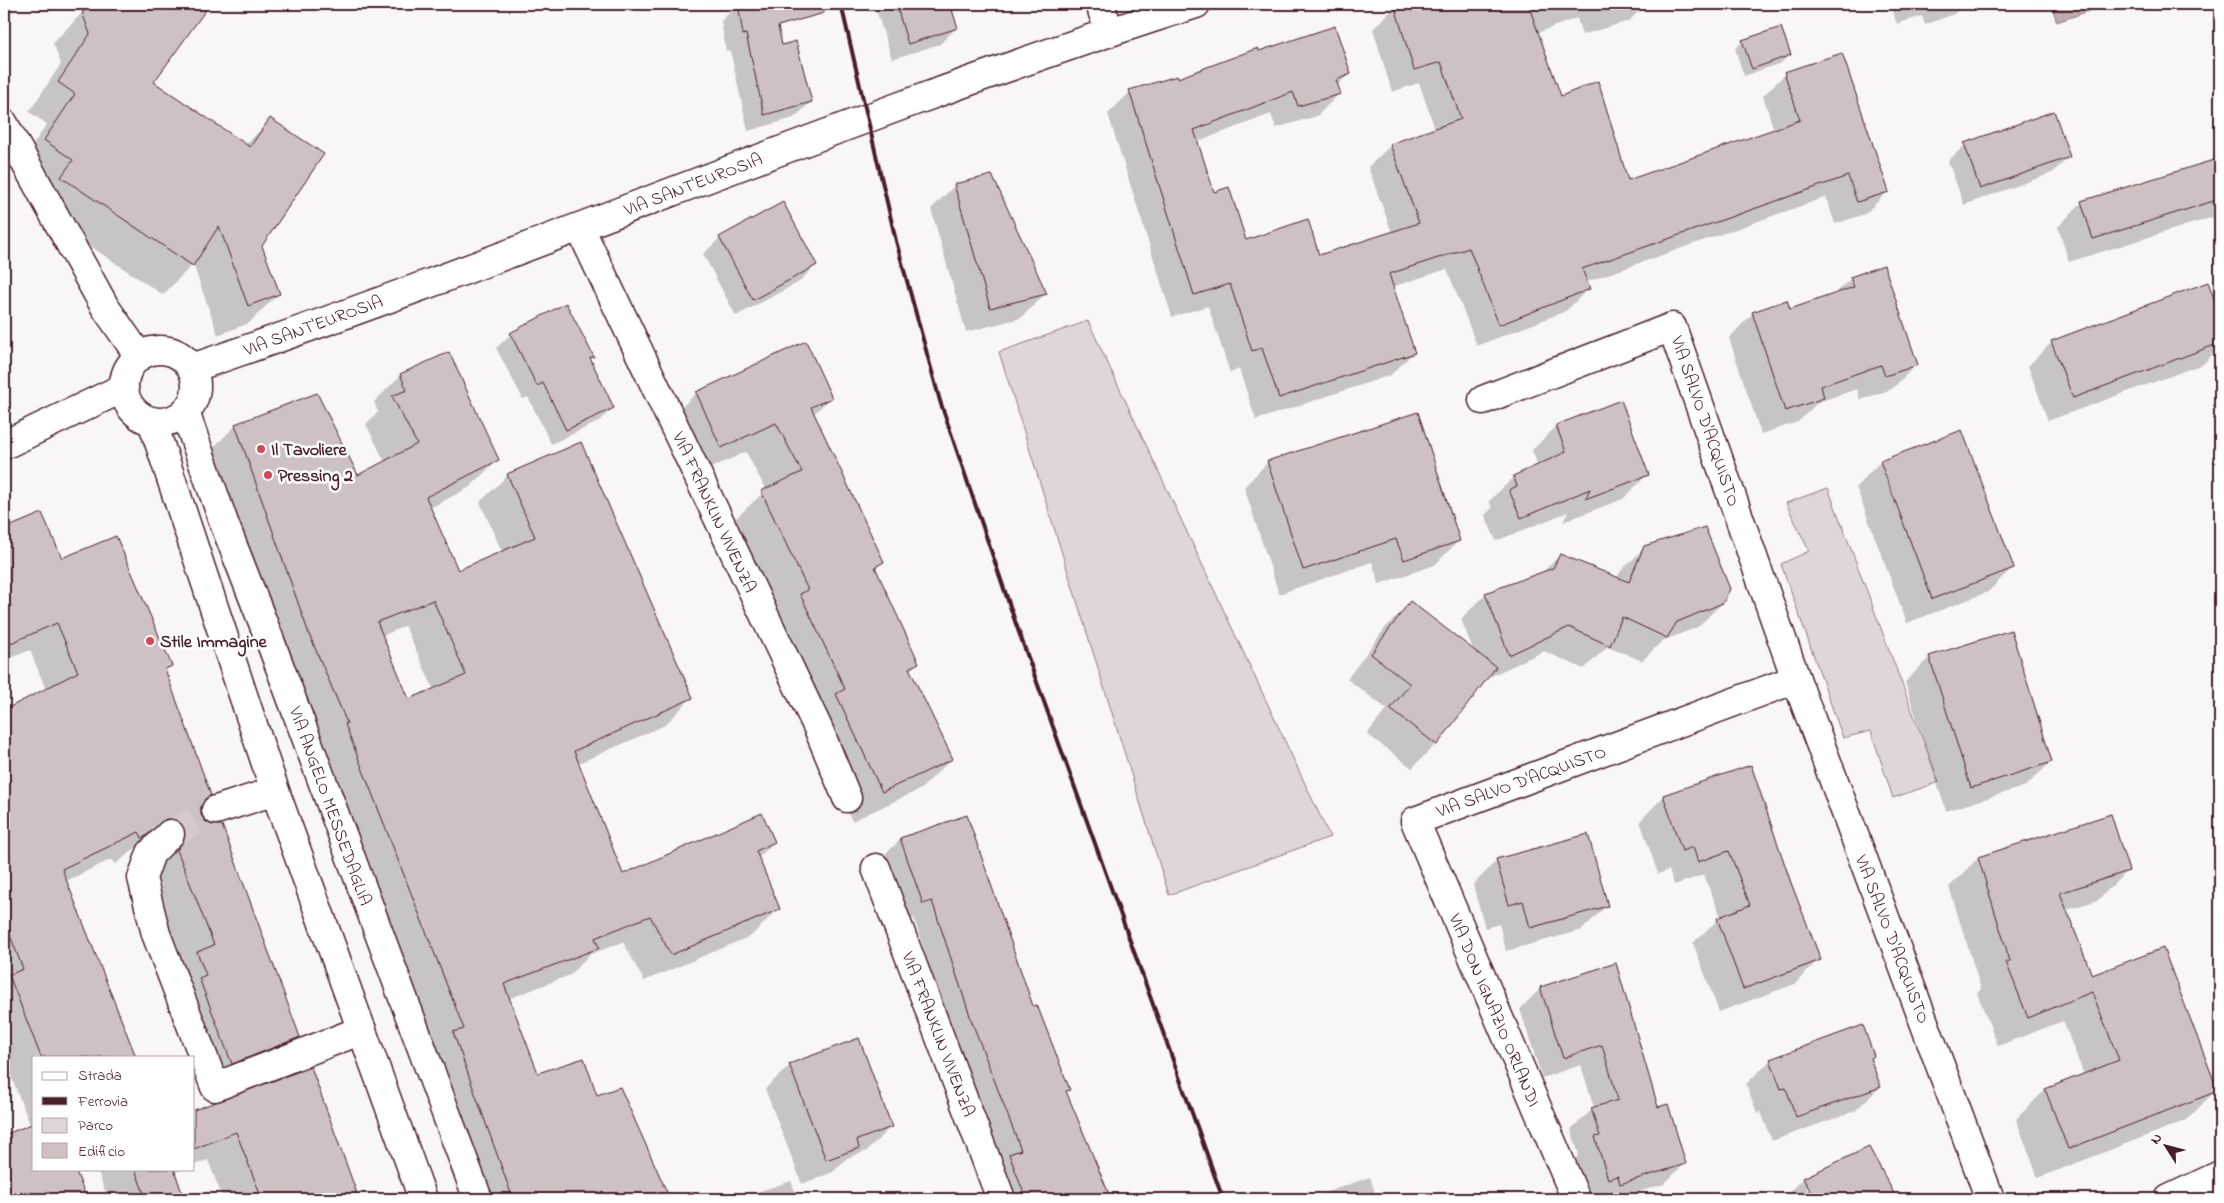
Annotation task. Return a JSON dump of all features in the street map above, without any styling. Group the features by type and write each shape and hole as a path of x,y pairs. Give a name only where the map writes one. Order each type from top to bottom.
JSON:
{"street":[{"path":"1100,4 1109,32"},
{"name":"VIA SANT'EUROSIA","path":"192,368 580,228 866,118 1109,32 1196,4"},
{"path":"4,124 105,307 139,356"},
{"name":"VIA FRANKLIN VIVENZA","path":"580,228 818,728 847,798"},
{"name":"VIA SALVO D'ACQUISTO","path":"1483,400 1672,327 1796,679 1990,1199"},
{"path":"150,351 168,351 184,358 192,368 196,379 196,391 192,402 185,412 176,419 152,422 141,417 132,409 126,399 124,388 130,365 139,356 150,351"},
{"path":"4,445 124,388"},
{"name":"VIA ANGELO MESSEDAGLIA","path":"185,412 224,523 269,638 478,1199"},
{"path":"152,422 276,790 423,1199"},
{"name":"VIA SALVO D'ACQUISTO","path":"1415,821 1796,679"},
{"path":"216,810 276,790"},
{"name":"VIA DON IGNAZIO ORLANDI","path":"1415,821 1576,1199"},
{"path":"170,834 151,853 142,878 156,934 216,1088 362,1030"},
{"name":"VIA FRANKLIN VIVENZA","path":"876,868 1001,1199"},
{"path":"2169,1199 2220,1175"}],"green space":[{"path":"1088,321 1330,837 1169,895 999,352"},
{"path":"1828,488 1939,782 1893,798 1871,731 1843,738 1781,564 1809,551 1786,503"}],"shaded area":[{"path":"2051,4 2109,4 2057,22"}],"building":[{"path":"100,4 210,4 154,82 250,147 270,118 324,154 262,246 280,294 248,306 219,226 193,266 61,177 73,160 44,140 75,94 58,82 90,34 82,12"},
{"path":"738,4 823,4 824,13 778,26 782,45 796,41 812,102 764,115 746,34 743,35"},
{"path":"896,4 950,4 958,28 908,44"},
{"path":"1394,4 1528,4 1561,96 1598,81 1628,180 1800,120 1784,72 1842,53 1889,192 1857,202 1848,176 1582,269 1590,289 1499,325 1469,248 1389,274 1415,353 1279,398 1262,348 1252,351 1230,284 1194,295 1129,90 1177,76 1178,78 1258,48 1259,51 1335,26 1351,74 1336,80 1341,94 1298,106 1293,92 1194,130 1214,192 1229,187 1246,240 1308,219 1319,255 1419,223 1390,144 1461,119 1441,62 1414,70"},
{"path":"1781,27 1791,55 1752,69 1742,40"},
{"path":"2054,111 2070,157 1980,189 1964,143"},
{"path":"2220,158 2220,199 2093,239 2081,201"},
{"path":"992,175 1047,294 990,308 954,184"},
{"path":"783,202 817,265 753,300 719,237"},
{"path":"1884,265 1918,365 1885,376 1881,365 1821,386 1824,398 1785,411 1752,312 1787,300 1790,309 1854,287 1850,277"},
{"path":"2208,282 2220,315 2220,343 2073,398 2051,341"},
{"path":"566,303 594,357 590,358 614,408 566,430 543,383 537,386 510,333"},
{"path":"806,341 832,398 811,407 884,562 875,567 919,663 909,668 953,759 882,792 836,694 845,689 800,594 808,590 761,491 802,472 776,423 721,448 696,392"},
{"path":"449,352 499,460 426,497 458,570 535,537 507,474 581,442 693,698 574,751 623,874 762,813 775,842 756,851 780,909 671,955 650,916 595,938 599,948 504,984 538,1073 584,1058 597,1095 620,1087 670,1199 513,1199 453,1032 464,1029 345,724 347,723 309,634 235,424 317,393 358,475 417,444 392,396 407,390 400,374","holes":["433,600 466,675 409,699 377,622"]},
{"path":"1621,400 1649,475 1585,499 1590,489 1521,518 1509,490 1517,486 1513,476 1566,452 1556,425"},
{"path":"1418,412 1460,541 1404,560 1396,539 1303,570 1267,461"},
{"path":"1962,430 2014,568 1932,599 1880,461"},
{"path":"42,513 62,558 116,536 172,666 165,669 211,795 205,799 201,806 201,815 206,822 212,825 222,825 300,1037 232,1064 199,978 206,975 197,952 214,945 177,850 185,838 185,830 181,823 174,819 166,819 142,838 139,832 62,869 136,1056 41,1056 9,975 23,969 4,920 4,710 78,672 57,623 4,646 4,529"},
{"path":"1705,527 1730,589 1723,603 1677,622 1667,638 1622,617 1610,646 1569,627 1509,655 1485,593 1553,568 1560,554 1629,582 1644,546"},
{"path":"1410,601 1496,667 1437,745 1390,709 1410,684 1371,654"},
{"path":"2011,630 2052,762 1971,788 1929,656"},
{"path":"1751,765 1791,883 1821,960 1743,989 1717,918 1750,905 1729,851 1698,862 1693,847 1682,851 1663,795"},
{"path":"2111,814 2129,871 2060,893 2092,975 2163,948 2218,1091 2068,1149 2045,1089 2119,1060 2092,992 2028,1018 2006,962 2010,961 1978,857"},
{"path":"967,815 1033,1006 1037,1005 1070,1090 1066,1091 1111,1199 1026,1199 1009,1154 1021,1150 972,1022 932,901 923,904 900,838"},
{"path":"1588,834 1608,906 1530,928 1523,901 1509,905 1496,859"},
{"path":"1616,963 1658,1107 1668,1104 1686,1164 1620,1184 1618,1176 1608,1179 1595,1137 1600,1136 1591,1108 1618,1100 1602,1045 1563,1058 1540,987"},
{"path":"1863,1025 1874,1056 1870,1058 1881,1087 1796,1117 1786,1088 1781,1089 1770,1059"},
{"path":"859,1038 892,1127 857,1140 859,1148 826,1160 789,1064"},
{"path":"311,1067 359,1199 262,1199 236,1132 195,1149 195,1110"},
{"path":"32,1124 32,1170 75,1170 87,1199 4,1199 4,1135"},
{"path":"1869,1147 1897,1199 1815,1199 1803,1178"},
{"path":"135,1170 174,1170 184,1199 146,1199"}],"tunnel":[{"path":"170,834 216,810"}],"railway":[{"path":"841,4 896,241 940,401 1016,624 1223,1199"}],"place":[{"name":"Il Tavoliere","path":"261,449"},
{"name":"Pressing 2","path":"268,475"},
{"name":"Stile Immagine","path":"150,641"}]}
